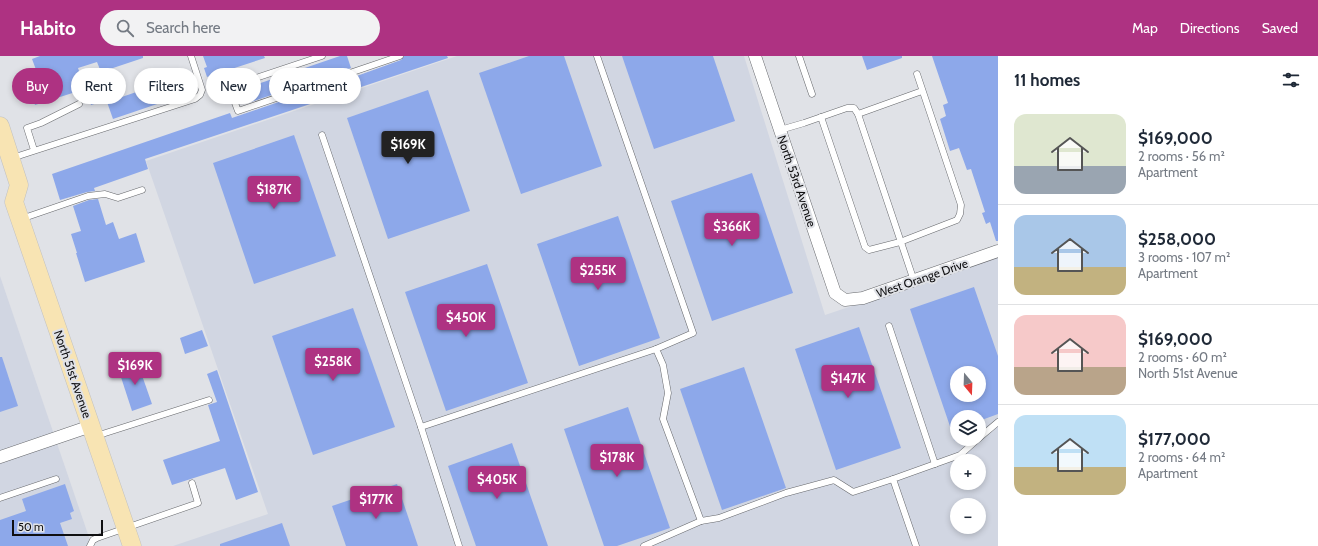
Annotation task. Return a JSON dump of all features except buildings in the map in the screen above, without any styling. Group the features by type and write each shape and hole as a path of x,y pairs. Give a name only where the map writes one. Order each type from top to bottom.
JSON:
{"main road":[{"name":"North 51st Avenue","path":"0,126 19,185 7,198 20,220 132,546"}],"street":[{"name":"North 53rd Avenue","path":"755,56 834,293 845,300"},
{"name":"West Orange Drive","path":"845,300 863,298 998,251"},
{"path":"0,457 93,431"}],"lane":[{"path":"10,158 196,99 202,90 191,56"},
{"path":"322,56 230,87 238,111 400,56"},
{"path":"421,427 656,349 693,333 597,56"},
{"path":"799,56 812,94"},
{"path":"821,117 865,247 869,250 900,242 957,220 962,205 917,74"},
{"path":"858,114 922,91"},
{"path":"34,150 27,128 41,123 79,104"},
{"path":"780,130 846,108 854,108 858,114 914,280"},
{"path":"322,135 421,427 459,546"},
{"path":"20,220 88,196 105,194 118,198 142,190"},
{"path":"889,326 935,464"},
{"path":"656,349 663,365 668,393 663,419 701,521"},
{"path":"93,431 138,422 209,400"},
{"path":"986,433 998,422"},
{"path":"644,546 701,521 719,518 786,493 834,480 853,492 960,455 971,446"},
{"path":"0,498 56,479"},
{"path":"893,479 916,546"},
{"path":"90,546 91,543 97,538 198,503 192,483"}],"shaded area":[{"path":"457,56 744,56 825,315 998,257 998,546 173,546 268,514 146,161 315,104 361,104 361,88"},
{"path":"0,276 92,546 0,546"}]}
